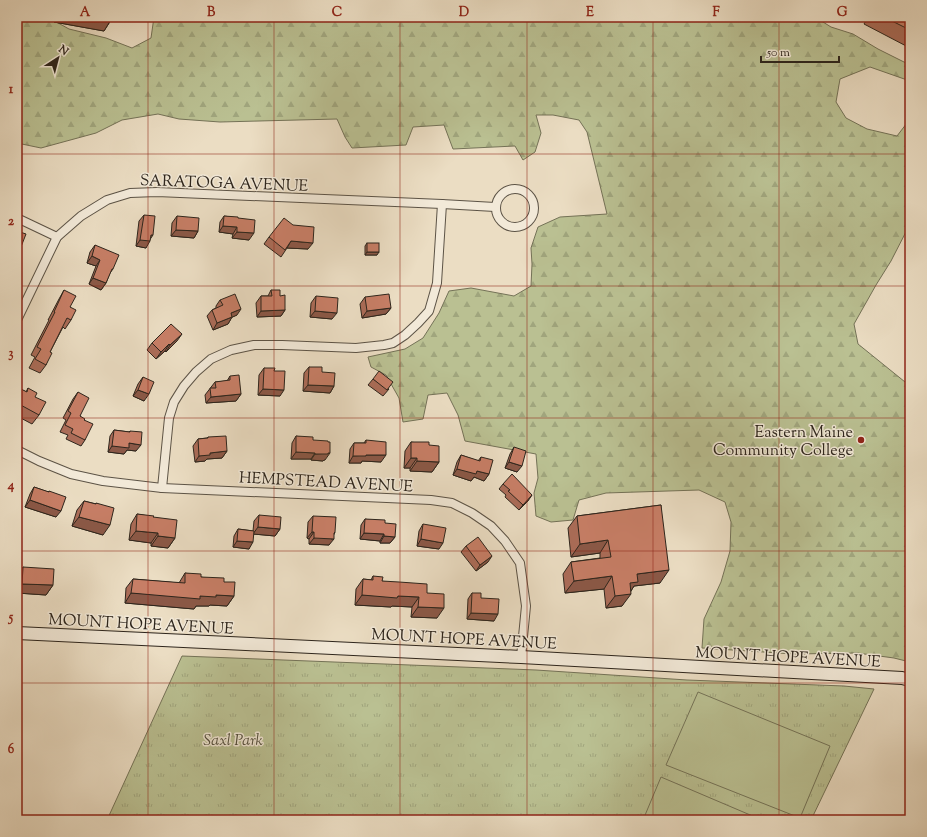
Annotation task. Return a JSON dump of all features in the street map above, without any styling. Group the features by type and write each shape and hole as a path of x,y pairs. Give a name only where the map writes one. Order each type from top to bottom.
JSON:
{"street":[{"path":"510,189 517,189 523,190 532,198 535,211 529,222 517,228 504,225 499,220 496,214 496,207 500,196 510,189"},
{"name":"SARATOGA AVENUE","path":"17,320 57,237 81,216 107,200 130,193 157,192 496,207"},
{"path":"162,488 169,418 174,402 184,386 196,372 211,359 231,350 254,345 356,348 384,345 393,343 405,335 418,323 429,311 437,283 442,204"},
{"path":"17,218 57,237"},
{"name":"HEMPSTEAD AVENUE","path":"17,450 71,474 103,481 162,488 431,500 452,503 472,513 490,526 505,541 520,563 526,606 521,657"},
{"name":"MOUNT HOPE AVENUE","path":"17,633 521,657 898,678 910,680"}],"green space":[{"path":"17,17 51,17 51,19 69,29 106,38 132,48 151,38 154,17 815,17 831,27 853,34 878,49 910,65 910,81 870,67 840,79 836,102 846,118 867,129 897,136 910,119 910,224 891,261 854,324 858,344 910,386 910,662 894,658 857,653 794,654 702,648 704,619 721,582 730,551 731,522 725,502 699,490 606,493 579,500 573,520 551,522 536,516 534,493 538,478 536,454 465,441 458,415 447,393 428,395 423,419 403,422 399,398 386,375 371,367 368,357 405,349 423,338 439,313 449,291 471,288 514,296 531,286 531,248 538,227 560,217 607,214 587,132 579,120 553,115 536,115 541,133 535,152 523,160 515,146 453,149 444,125 413,127 406,145 352,148 337,119 220,122 179,119 158,114 122,120 96,133 41,148 17,143"},
{"name":"Saxl Park","path":"182,656 536,670 687,680 844,686 874,689 811,820 107,820"},
{"path":"698,692 830,746 800,818 666,765"},
{"path":"661,777 762,820 643,820"}],"building":[{"path":"884,17 910,17 910,30"},
{"path":"144,215 155,216 153,235 151,235 150,241 140,240"},
{"path":"177,216 199,218 198,231 176,230"},
{"path":"224,216 255,220 254,233 237,232 237,227 223,226"},
{"path":"284,218 293,225 314,227 313,243 291,241 285,250 269,237"},
{"path":"17,231 26,234 17,257"},
{"path":"367,243 379,243 379,252 367,252"},
{"path":"95,245 119,255 106,283 93,278 100,260 92,256"},
{"path":"64,290 76,296 70,307 76,310 71,320 67,318 50,352 52,353 46,365 35,359 41,349 37,347 55,312"},
{"path":"271,290 280,290 280,296 285,295 285,310 261,311 261,296 272,296"},
{"path":"235,294 241,309 231,313 232,317 217,323 212,310 223,305 220,300"},
{"path":"389,294 391,308 367,311 365,297"},
{"path":"316,296 338,298 337,313 315,311"},
{"path":"171,324 182,334 161,352 152,343"},
{"path":"309,367 322,367 322,372 335,373 334,386 308,385"},
{"path":"264,368 275,368 274,371 285,371 284,390 263,389"},
{"path":"379,371 393,382 387,390 373,379"},
{"path":"239,375 241,394 211,397 210,388 216,388 215,382 230,380 230,376"},
{"path":"143,377 154,382 149,394 138,390"},
{"path":"17,387 27,392 28,388 37,393 35,397 46,402 39,415 17,403"},
{"path":"78,392 89,398 80,416 85,419 84,420 93,424 85,440 71,433 73,429 65,425 71,413 68,411"},
{"path":"114,430 142,432 141,445 129,443 129,448 112,446"},
{"path":"226,436 227,451 199,456 198,439"},
{"path":"296,436 313,437 313,440 330,442 330,453 315,454 296,452"},
{"path":"366,440 386,442 386,455 353,456 354,443 366,443"},
{"path":"411,442 429,442 429,445 439,446 439,462 417,461 417,458 411,458"},
{"path":"514,447 526,451 522,466 509,462"},
{"path":"461,455 480,461 481,457 493,460 489,474 477,471 476,474 457,469"},
{"path":"512,474 532,495 523,505 508,491 510,490 503,484"},
{"path":"34,487 66,497 61,511 30,500"},
{"path":"84,501 114,508 110,525 79,517"},
{"path":"661,505 669,570 637,574 638,582 630,583 631,594 615,596 612,576 574,581 571,562 611,557 608,540 580,544 577,516"},
{"path":"137,514 177,520 175,538 158,536 158,533 136,531"},
{"path":"259,515 281,517 280,529 258,527"},
{"path":"313,516 336,517 334,539 314,538 314,532 312,532"},
{"path":"365,519 385,520 385,523 396,524 395,537 384,536 384,534 364,533"},
{"path":"423,524 446,528 443,543 421,539"},
{"path":"238,529 254,531 253,542 237,541"},
{"path":"478,537 492,556 480,565 466,546"},
{"path":"23,567 54,569 53,585 22,584"},
{"path":"185,573 201,574 201,577 224,578 224,582 235,582 234,596 200,596 200,599 131,593 133,579 185,583"},
{"path":"373,576 383,577 382,581 427,584 427,593 444,594 444,608 418,607 419,597 398,596 397,598 362,595 363,579 373,580"},
{"path":"472,593 481,593 481,598 499,599 498,614 471,613"}],"place":[{"name":"Eastern Maine Community College","path":"861,440"}]}
